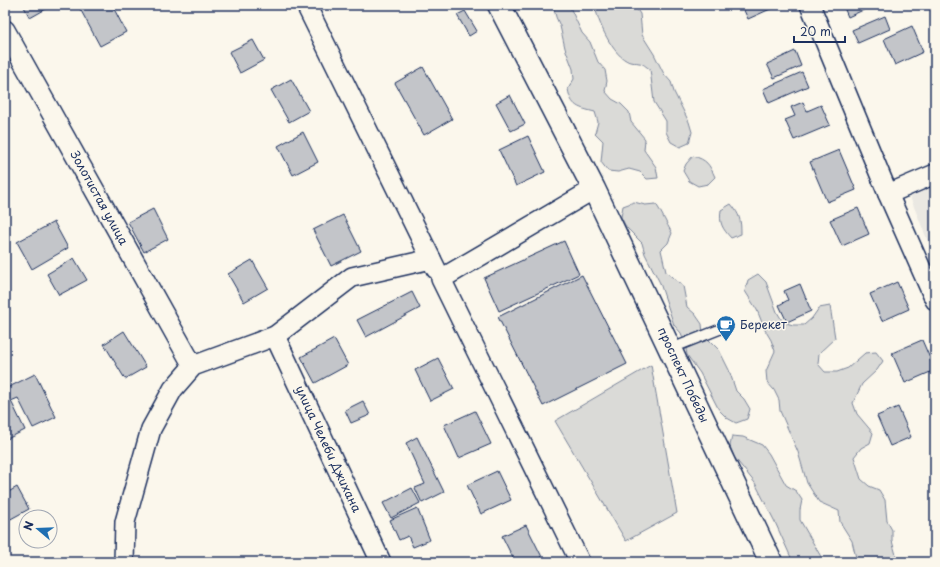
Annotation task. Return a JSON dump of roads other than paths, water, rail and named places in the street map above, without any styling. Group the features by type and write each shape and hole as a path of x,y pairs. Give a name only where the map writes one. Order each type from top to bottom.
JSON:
{"main road":[{"name":"проспект Победы","path":"500,5 594,189 772,562"}],"street":[{"path":"306,5 580,562"},
{"path":"810,5 888,194 934,293"},
{"name":"Золотистая улица","path":"5,30 193,366"},
{"path":"888,194 935,174"},
{"path":"441,279 594,189"},
{"path":"124,562 125,522 151,429 173,389 193,366 275,336 352,277 431,259"},
{"name":"улица Челеби Джихана","path":"275,336 380,562"}],"lane":[{"path":"670,349 718,330"}],"place":[{"name":"Берекет","path":"726,342"}]}
